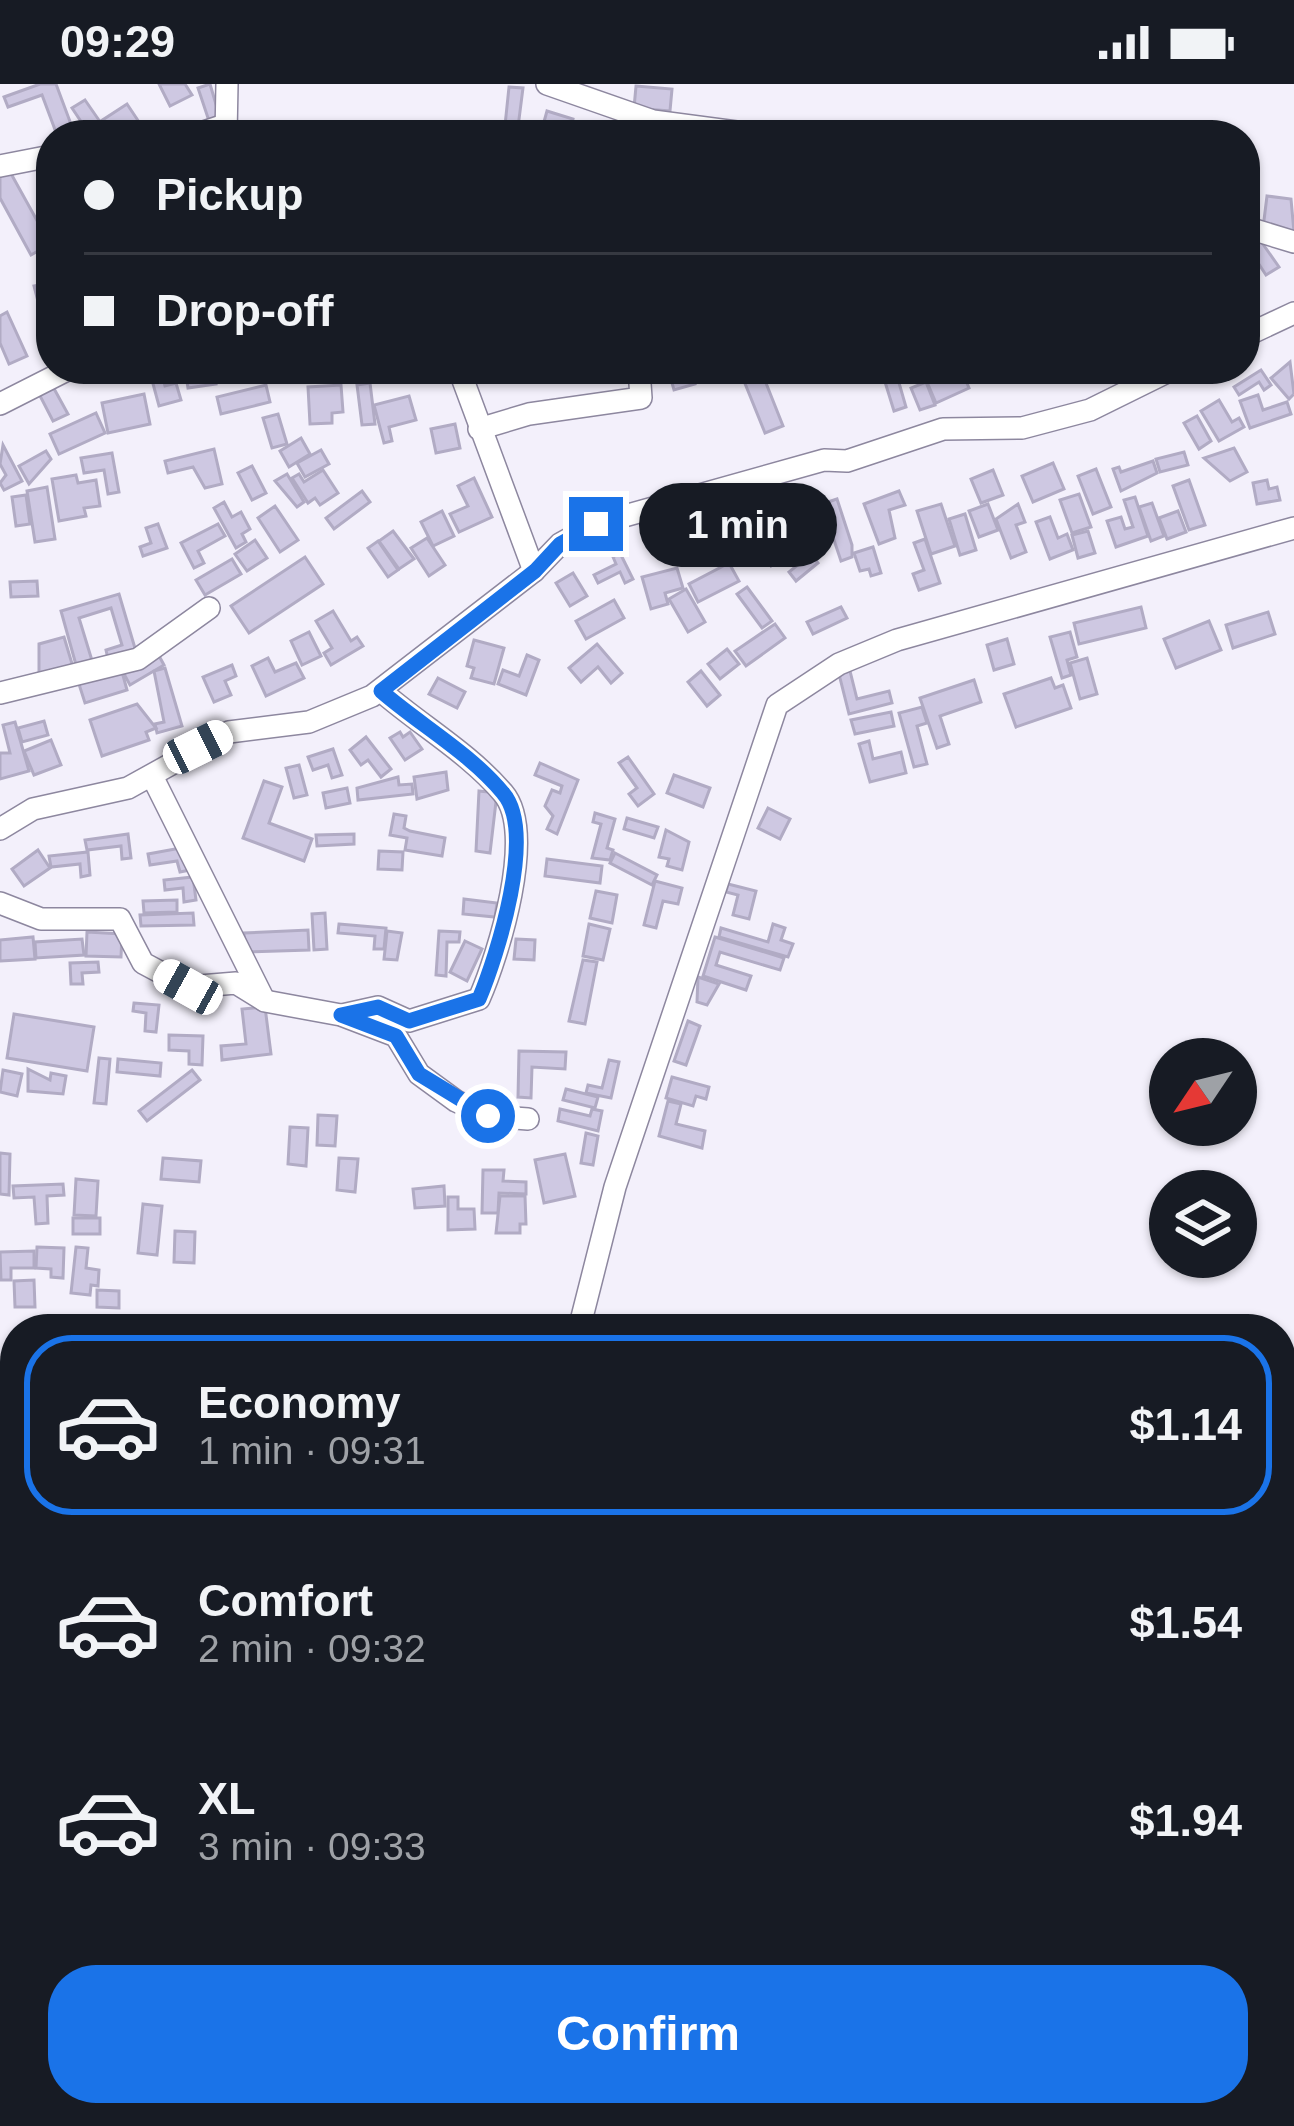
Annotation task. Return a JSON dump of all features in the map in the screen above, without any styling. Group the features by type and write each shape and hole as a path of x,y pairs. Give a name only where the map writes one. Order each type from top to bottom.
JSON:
{"street":[{"path":"225,120 226,84"},
{"path":"547,84 629,120"},
{"path":"0,166 36,159"},
{"path":"1260,232 1294,242"},
{"path":"1260,329 1294,314"},
{"path":"0,404 39,384"},
{"path":"464,384 535,571"},
{"path":"479,429 529,414 641,398 640,384"},
{"path":"0,829 33,809 128,788 229,732 309,722 381,691 535,571 560,544 596,524 824,460 847,461 943,429 1022,428 1090,410 1143,384"},
{"path":"583,1314 615,1187 777,704 839,664 897,640 1294,528"},
{"path":"0,693 138,659 209,608"},
{"path":"341,1015 378,1007 409,1021 479,999 502,946 518,850 508,796 381,691"},
{"path":"152,776 265,1001"},
{"path":"0,903 41,919 120,919 143,963 188,987 236,983 265,1001 341,1015 396,1036 419,1074 456,1101 488,1116 528,1119"}],"building":[{"path":"40,84 56,84 69,120 51,120 42,95 8,107 4,97"},
{"path":"159,84 185,84 192,95 170,106"},
{"path":"210,84 220,118 209,120 198,88"},
{"path":"636,86 672,89 670,111 634,108"},
{"path":"509,87 523,88 519,120 506,120"},
{"path":"85,100 99,120 80,120 72,108"},
{"path":"127,104 138,120 103,120"},
{"path":"547,111 573,119 573,120 544,120"},
{"path":"9,170 36,219 36,252 31,255 0,198 0,175"},
{"path":"1267,196 1291,199 1294,232 1263,228"},
{"path":"1260,240 1279,267 1266,275 1260,266"},
{"path":"7,312 27,356 9,364 0,343 0,316"},
{"path":"1290,362 1294,394 1289,399 1271,378"},
{"path":"1260,371 1271,385 1264,390 1260,384"},
{"path":"153,384 176,384 181,400 159,406"},
{"path":"370,384 375,424 362,425 357,385"},
{"path":"745,384 766,384 783,426 765,433"},
{"path":"886,384 899,384 906,407 894,411"},
{"path":"927,384 935,405 920,410 911,388"},
{"path":"928,384 967,384 969,388 936,403"},
{"path":"1239,384 1256,384 1239,395 1234,387"},
{"path":"52,385 68,414 53,421 38,392"},
{"path":"266,385 270,402 221,414 217,397"},
{"path":"341,385 343,412 332,413 332,423 310,424 308,387"},
{"path":"144,394 150,424 108,433 102,403"},
{"path":"1258,395 1263,410 1287,402 1291,414 1250,428 1240,401"},
{"path":"409,396 416,420 389,427 392,441 384,443 374,405"},
{"path":"1219,400 1232,422 1239,418 1244,427 1219,441 1201,411"},
{"path":"96,413 105,433 59,454 50,434"},
{"path":"278,414 287,444 272,448 263,418"},
{"path":"1197,416 1211,441 1199,449 1184,423"},
{"path":"455,424 460,448 436,453 431,429"},
{"path":"301,438 310,454 289,467 280,451"},
{"path":"3,445 22,481 4,490 0,483 6,475 0,464"},
{"path":"1234,448 1247,472 1230,481 1204,458"},
{"path":"214,449 222,484 205,488 193,467 168,473 165,461"},
{"path":"321,450 329,464 305,477 297,463"},
{"path":"46,451 51,459 29,484 19,466"},
{"path":"1184,452 1188,465 1160,472 1156,459"},
{"path":"112,453 119,492 108,494 104,470 84,473 81,458"},
{"path":"1153,461 1157,473 1121,491 1113,469 1119,467 1121,472"},
{"path":"1053,463 1064,489 1033,502 1022,476"},
{"path":"252,466 266,493 252,500 238,473"},
{"path":"1096,469 1111,507 1093,514 1078,476"},
{"path":"323,470 338,493 320,505 315,498 308,503 292,478 299,474 304,482"},
{"path":"993,470 1003,495 981,503 971,479"},
{"path":"287,474 304,502 297,507 275,481"},
{"path":"76,475 78,483 96,480 100,506 84,508 86,516 59,521 52,479"},
{"path":"474,478 492,517 459,532 450,514 468,506 458,486"},
{"path":"1189,480 1205,525 1189,530 1173,486"},
{"path":"1267,480 1269,489 1277,487 1280,500 1257,504 1253,483"},
{"path":"47,487 55,539 35,542 27,491"},
{"path":"362,491 370,502 334,529 326,518"},
{"path":"899,491 905,505 889,510 895,538 879,544 864,504"},
{"path":"1079,494 1091,527 1072,533 1060,500"},
{"path":"26,495 30,524 16,526 12,497"},
{"path":"1135,497 1148,536 1116,547 1107,521 1121,517 1125,529 1133,527 1124,500"},
{"path":"837,499 852,545 852,557 841,561 822,504"},
{"path":"224,502 232,517 241,512 250,529 242,534 246,542 236,548 214,508"},
{"path":"1152,503 1164,536 1151,541 1139,507"},
{"path":"941,504 955,546 931,554 917,511"},
{"path":"988,504 998,530 979,537 969,511"},
{"path":"1018,504 1025,522 1016,525 1026,552 1011,558 996,519"},
{"path":"275,506 298,540 280,552 258,518"},
{"path":"442,511 454,536 433,546 421,522"},
{"path":"1178,511 1186,532 1167,539 1159,518"},
{"path":"812,514 824,534 797,550 785,530"},
{"path":"965,514 976,550 960,555 949,519"},
{"path":"1050,517 1058,538 1067,534 1073,550 1050,559 1036,522"},
{"path":"158,524 167,548 143,556 140,547 151,543 146,528"},
{"path":"218,524 225,536 198,551 204,563 194,568 181,543"},
{"path":"393,531 414,559 399,569 379,541"},
{"path":"1088,531 1095,553 1078,558 1072,535"},
{"path":"774,533 788,557 771,566 757,543"},
{"path":"427,538 445,565 429,576 411,548"},
{"path":"925,539 940,583 919,590 913,574 924,570 914,543"},
{"path":"255,540 267,558 247,571 235,554"},
{"path":"378,541 398,570 388,577 368,548"},
{"path":"873,547 881,573 871,576 869,569 860,571 854,553"},
{"path":"806,548 818,563 796,581 789,572 804,560 798,554"},
{"path":"620,553 633,579 625,583 620,572 598,583 594,575 616,564 613,557"},
{"path":"305,557 323,584 249,633 231,606"},
{"path":"232,559 241,574 205,595 196,580"},
{"path":"729,563 739,581 698,602 689,584"},
{"path":"677,568 683,588 665,593 668,604 651,609 642,577"},
{"path":"573,573 587,596 570,606 556,583"},
{"path":"37,581 38,596 11,597 10,582"},
{"path":"747,587 772,621 762,628 737,594"},
{"path":"686,589 705,622 688,632 669,599"},
{"path":"119,594 137,655 109,663 106,650 122,645 111,608 79,618 94,667 78,672 61,611"},
{"path":"614,600 624,618 586,639 576,621"},
{"path":"841,607 847,618 813,634 807,622"},
{"path":"1141,607 1146,628 1079,644 1074,623"},
{"path":"333,611 351,641 357,637 363,646 331,665 324,653 332,648 316,621"},
{"path":"1268,612 1275,634 1233,648 1226,625"},
{"path":"1209,621 1221,650 1176,668 1164,639"},
{"path":"775,624 785,638 746,666 735,651"},
{"path":"309,632 321,656 302,665 291,641"},
{"path":"1070,632 1077,657 1067,660 1071,675 1062,678 1050,637"},
{"path":"64,637 73,667 39,677 39,644"},
{"path":"1007,639 1014,664 994,670 987,645"},
{"path":"474,640 504,648 494,684 471,678 474,668 467,666"},
{"path":"597,644 622,673 611,683 598,667 581,682 569,668"},
{"path":"727,649 739,664 720,679 708,664"},
{"path":"158,654 164,665 130,685 124,674"},
{"path":"527,655 539,660 526,695 498,684 503,670 519,676"},
{"path":"268,658 275,672 296,663 304,678 266,696 252,666"},
{"path":"1087,658 1097,694 1080,699 1070,663"},
{"path":"232,665 236,676 225,681 231,695 214,702 203,677"},
{"path":"121,668 127,690 85,703 78,681"},
{"path":"165,668 182,726 157,733 155,724 164,722 154,671"},
{"path":"701,671 720,695 707,706 688,682"},
{"path":"850,671 857,699 889,691 892,703 849,714 839,674"},
{"path":"438,678 465,692 457,708 429,694"},
{"path":"1051,678 1055,688 1063,685 1071,708 1016,727 1004,694"},
{"path":"974,680 981,702 940,716 949,744 937,748 920,698"},
{"path":"137,704 156,728 146,732 149,740 102,756 90,720"},
{"path":"922,707 927,723 917,726 927,764 914,767 899,713"},
{"path":"891,712 894,726 855,734 851,720"},
{"path":"44,721 48,735 22,742 18,728"},
{"path":"15,722 29,771 0,779 0,753 10,753 3,725"},
{"path":"400,732 403,737 410,732 422,749 405,760 390,738"},
{"path":"366,737 391,769 381,777 368,760 361,765 350,750"},
{"path":"51,740 61,765 34,775 24,751"},
{"path":"869,741 873,759 901,752 906,773 870,782 859,744"},
{"path":"333,749 342,775 332,778 328,765 313,770 308,757"},
{"path":"628,757 654,794 638,806 629,794 637,788 619,763"},
{"path":"540,763 578,780 557,834 547,829 553,816 545,806 552,790 560,793 562,786 535,775"},
{"path":"299,765 307,795 294,798 286,768"},
{"path":"446,772 448,790 417,799 414,777"},
{"path":"674,775 710,788 703,807 667,793"},
{"path":"398,777 399,785 412,784 413,794 358,800 357,788"},
{"path":"264,781 282,787 269,823 312,839 304,861 243,838"},
{"path":"347,788 350,803 326,808 323,793"},
{"path":"479,791 497,793 490,853 476,851"},
{"path":"768,808 790,819 780,839 758,828"},
{"path":"595,813 615,819 607,848 613,850 610,860 592,858 601,824 593,822"},
{"path":"394,814 406,816 404,828 410,831 445,838 442,856 405,850 407,838 390,835"},
{"path":"627,818 658,827 654,838 624,829"},
{"path":"666,830 689,842 682,870 667,866 669,859 659,857"},
{"path":"128,834 131,858 122,859 121,846 87,850 85,840"},
{"path":"354,834 354,844 317,846 316,835"},
{"path":"186,847 190,870 180,872 177,861 150,865 148,854"},
{"path":"38,850 50,868 24,886 12,869"},
{"path":"379,851 403,852 402,870 378,869"},
{"path":"88,852 90,875 81,877 80,864 51,867 49,856"},
{"path":"615,853 657,875 652,885 610,863"},
{"path":"547,859 602,866 600,883 545,876"},
{"path":"193,877 196,900 184,902 183,888 165,890 164,880"},
{"path":"655,881 682,888 678,904 663,901 656,928 644,925"},
{"path":"728,884 756,891 749,919 733,915 738,895 726,892"},
{"path":"596,891 617,895 612,923 590,918"},
{"path":"464,899 497,903 495,917 463,914"},
{"path":"177,900 177,912 144,913 143,901"},
{"path":"193,913 194,925 141,926 140,915"},
{"path":"325,913 327,949 314,950 312,914"},
{"path":"339,924 386,928 384,949 374,949 375,936 338,933"},
{"path":"589,924 610,929 603,960 583,956"},
{"path":"773,924 785,928 781,940 793,944 788,957 719,937 721,928 768,942"},
{"path":"308,930 309,950 245,952 244,933"},
{"path":"387,931 402,933 397,960 384,959"},
{"path":"439,931 460,932 459,942 447,942 446,976 436,975"},
{"path":"87,932 122,934 121,957 86,956"},
{"path":"33,937 35,959 0,961 0,940"},
{"path":"715,937 784,958 780,970 720,952 716,965 751,976 746,990 703,976"},
{"path":"82,939 84,955 36,958 35,942"},
{"path":"516,939 535,940 534,960 514,959"},
{"path":"465,941 482,949 467,981 450,972"},
{"path":"583,960 597,962 585,1024 569,1021"},
{"path":"98,962 99,972 82,973 83,984 71,984 70,963"},
{"path":"698,977 719,984 707,1005 697,1002"},
{"path":"134,1003 159,1005 156,1032 145,1031 146,1013 133,1011"},
{"path":"265,1007 271,1054 222,1060 221,1046 246,1044 242,1009"},
{"path":"14,1014 94,1027 87,1071 7,1058"},
{"path":"688,1021 700,1026 686,1065 674,1061"},
{"path":"169,1035 203,1036 202,1065 189,1064 189,1051 169,1050"},
{"path":"519,1051 566,1052 565,1069 532,1067 531,1098 518,1097"},
{"path":"99,1058 110,1059 106,1104 94,1103"},
{"path":"118,1059 161,1063 160,1076 117,1072"},
{"path":"609,1060 619,1062 611,1098 586,1093 588,1085 602,1088"},
{"path":"28,1069 50,1080 51,1073 66,1076 63,1094 28,1091"},
{"path":"3,1070 22,1074 17,1096 0,1092"},
{"path":"192,1070 200,1080 147,1121 139,1111"},
{"path":"672,1077 709,1087 706,1099 696,1096 693,1106 666,1098"},
{"path":"566,1089 598,1097 595,1108 563,1100"},
{"path":"668,1101 681,1104 676,1124 705,1131 702,1148 659,1136"},
{"path":"560,1109 590,1116 592,1109 602,1111 598,1131 558,1121"},
{"path":"318,1115 337,1116 335,1146 317,1145"},
{"path":"290,1127 308,1128 306,1166 288,1164"},
{"path":"586,1133 598,1136 593,1165 581,1163"},
{"path":"0,1153 10,1154 9,1195 0,1194"},
{"path":"565,1154 575,1196 544,1203 535,1160"},
{"path":"163,1158 201,1161 199,1182 161,1179"},
{"path":"339,1158 358,1159 355,1192 337,1190"},
{"path":"483,1170 504,1170 503,1181 526,1182 526,1194 499,1193 498,1213 482,1213"},
{"path":"76,1179 98,1181 96,1216 74,1215"},
{"path":"63,1184 64,1195 47,1196 48,1223 36,1224 34,1197 14,1198 13,1186"},
{"path":"444,1186 445,1206 415,1208 413,1189"},
{"path":"500,1196 525,1196 526,1224 520,1224 520,1233 496,1233"},
{"path":"448,1197 458,1197 458,1209 474,1209 475,1229 448,1230"},
{"path":"143,1204 162,1206 157,1255 138,1253"},
{"path":"73,1218 100,1218 100,1234 73,1234"},
{"path":"175,1231 195,1232 194,1263 174,1262"},
{"path":"37,1247 64,1248 63,1278 51,1277 51,1269 36,1268"},
{"path":"76,1247 88,1248 86,1268 99,1270 98,1286 91,1285 90,1295 71,1293"},
{"path":"34,1251 34,1268 11,1268 11,1280 1,1280 0,1252"},
{"path":"34,1280 35,1307 15,1307 14,1281"},
{"path":"97,1290 119,1291 119,1308 97,1307"}],"route":[{"path":"488,1116 456,1101 419,1074 396,1036 341,1015 378,1007 409,1021 479,999 502,946 518,850 508,796 381,691 457,627 535,571 560,544 596,524"}]}
